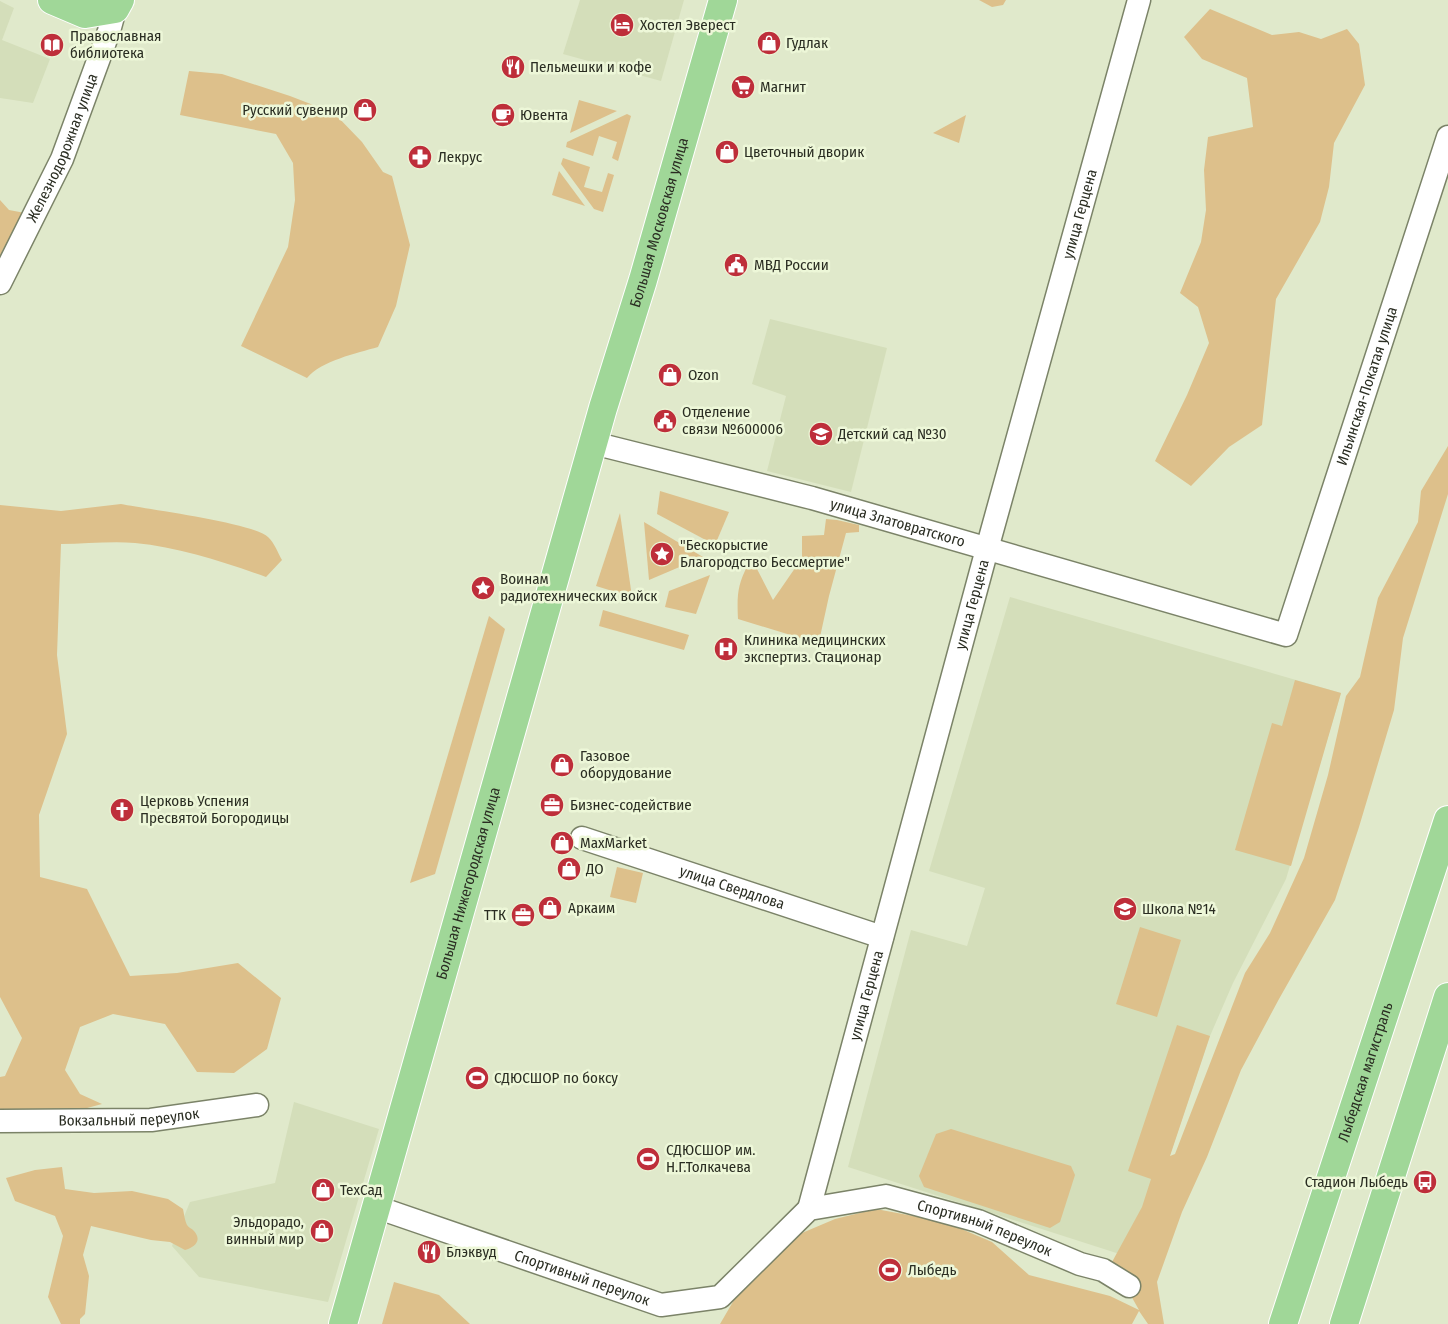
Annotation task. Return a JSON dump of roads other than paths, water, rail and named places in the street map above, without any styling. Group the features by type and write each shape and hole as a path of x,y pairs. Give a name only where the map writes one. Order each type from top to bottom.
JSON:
{"main road":[{"path":"52,0 85,14 117,5"},
{"name":"Большая Московская улица","path":"593,443 674,174 723,0"},
{"name":"Большая Нижегородская улица","path":"343,1324 593,443"},
{"name":"Лыбедская магистраль","path":"1283,1324 1448,820"},
{"path":"1344,1324 1448,997"}],"street":[{"name":"улица Герцена","path":"809,1209 987,549 1139,0"},
{"name":"Железнодорожная улица","path":"0,283 62,159 117,5"},
{"name":"Ильинская-Покатая улица","path":"1286,635 1448,137"},
{"name":"улица Златовратского","path":"593,443 812,498 1286,635"},
{"name":"улица Свердлова","path":"582,838 882,936"},
{"name":"Вокзальный переулок","path":"0,1121 151,1120 257,1105"},
{"name":"Спортивный переулок","path":"376,1207 661,1305 720,1298 809,1209 886,1196 978,1221 1080,1264 1104,1270 1129,1286"}],"place":[{"name":"Хостел Эверест","path":"622,25"},
{"name":"Гудлак","path":"769,43"},
{"name":"Православная библиотека","path":"52,45"},
{"name":"Пельмешки и кофе","path":"513,67"},
{"name":"Магнит","path":"743,87"},
{"name":"Русский сувенир","path":"365,110"},
{"name":"Ювента","path":"503,115"},
{"name":"Цветочный дворик","path":"727,152"},
{"name":"Лекрус","path":"420,157"},
{"name":"МВД России","path":"736,265"},
{"name":"Ozon","path":"670,375"},
{"name":"Отделение связи №600006","path":"665,421"},
{"name":"Детский сад №30","path":"821,434"},
{"name":"\"Бескорыстие Благородство Бессмертие\"","path":"662,554"},
{"name":"Воинам радиотехнических войск","path":"483,588"},
{"name":"Клиника медицинских экспертиз. Стационар","path":"726,649"},
{"name":"Газовое оборудование","path":"562,765"},
{"name":"Бизнес-содействие","path":"552,805"},
{"name":"Церковь Успения Пресвятой Богородицы","path":"122,810"},
{"name":"MaxMarket","path":"562,843"},
{"name":"ДО","path":"569,869"},
{"name":"Аркаим","path":"550,908"},
{"name":"Школа №14","path":"1125,909"},
{"name":"ТТК","path":"523,915"},
{"name":"СДЮСШОР по боксу","path":"477,1078"},
{"name":"СДЮСШОР им. Н.Г.Толкачева","path":"648,1159"},
{"name":"Стадион Лыбедь","path":"1425,1182"},
{"name":"ТехСад","path":"323,1190"},
{"name":"Эльдорадо, винный мир","path":"322,1231"},
{"name":"Блэквуд","path":"429,1252"},
{"name":"Лыбедь","path":"890,1270"}]}
